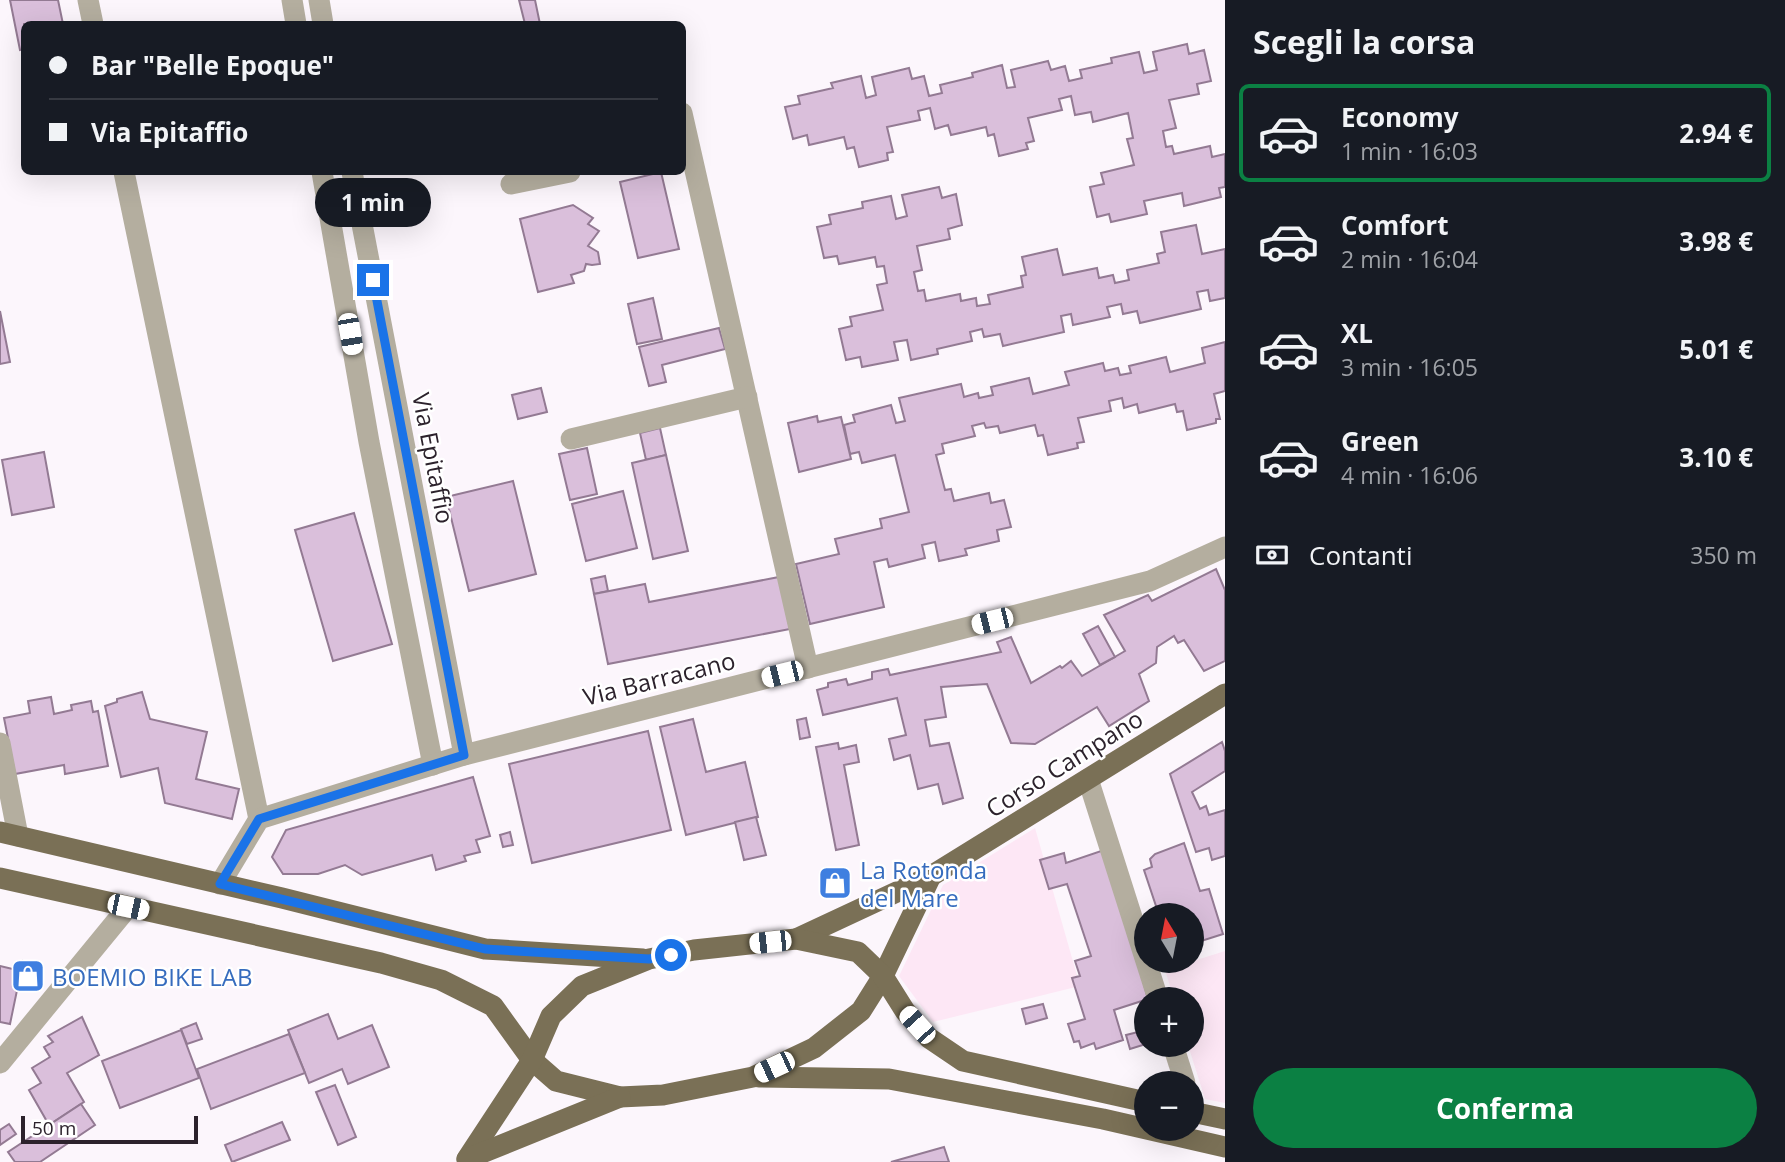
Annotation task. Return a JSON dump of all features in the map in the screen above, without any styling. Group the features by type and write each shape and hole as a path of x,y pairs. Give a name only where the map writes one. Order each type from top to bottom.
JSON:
{"main road":[{"name":"Corso Campano","path":"796,939 932,876 1225,694"},
{"path":"9,834 485,949 649,959"},
{"path":"753,1077 814,1048 861,1011 883,976 932,876"},
{"path":"0,878 381,963 441,980 493,1006 532,1060 556,1081 620,1097 663,1094 753,1077 889,1079 1103,1119 1225,1147"},
{"path":"465,1161 532,1060 551,1016 582,985 649,959 694,950 796,939 858,952 883,976 905,1011 929,1038 963,1061 1134,1099"},
{"path":"465,1161 620,1097"},
{"path":"1204,1112 1225,1119"}],"street":[{"path":"88,0 92,21"},
{"path":"292,0 296,21"},
{"path":"318,0 322,21"},
{"path":"686,147 747,397 808,668"},
{"path":"125,175 259,819 220,884"},
{"path":"323,175 369,442 433,765"},
{"name":"Via Epitaffio","path":"353,175 464,755"},
{"path":"511,184 555,175"},
{"path":"571,439 747,397"},
{"name":"Via Barracano","path":"259,819 464,755 1150,581 1225,547"},
{"path":"0,743 9,834"},
{"path":"1088,779 1154,987"},
{"path":"0,1063 128,907"}],"shaded area":[{"path":"1035,828 1080,986 933,1022 899,976 943,885"},
{"path":"1225,951 1225,1103 1205,1099 1204,1071 1196,1071 1192,1057 1204,1057 1204,987 1170,987 1166,973 1204,973 1204,958"}],"building":[{"path":"10,0 58,0 62,21 21,21 20,50"},
{"path":"519,0 535,0 539,21 524,21"},
{"path":"1187,44 1189,54 1204,50 1211,81 1197,84 1199,94 1169,100 1176,128 1163,131 1166,147 1172,146 1174,154 1210,146 1212,157 1225,154 1225,187 1219,188 1221,197 1184,206 1182,193 1144,201 1147,214 1111,222 1109,214 1097,217 1090,187 1104,184 1101,173 1134,165 1127,139 1133,138 1128,113 1093,122 1091,112 1075,115 1071,96 1059,99 1062,110 1028,118 1034,141 1026,143 1028,149 999,156 994,134 988,136 986,127 951,135 948,125 935,129 930,108 918,111 920,120 887,127 893,152 887,153 888,160 859,167 854,147 847,149 844,137 809,145 807,135 793,139 785,107 800,104 798,96 833,88 831,83 861,76 866,98 876,95 872,77 909,68 912,79 924,76 929,96 942,93 940,85 973,77 972,73 1002,65 1007,88 1015,87 1011,70 1048,61 1051,70 1065,66 1069,81 1082,78 1080,70 1112,63 1111,58 1139,52 1144,73 1157,70 1153,52"},
{"path":"649,175 662,175 679,249 638,258 620,182"},
{"path":"939,187 942,198 956,194 962,225 948,229 950,239 917,246 922,270 914,272 918,291 924,290 926,301 960,294 961,301 976,298 977,306 990,304 988,295 1023,287 1021,276 1026,275 1022,257 1057,249 1063,275 1097,268 1099,278 1113,275 1115,283 1129,280 1127,270 1159,263 1157,254 1165,252 1161,232 1196,225 1202,254 1225,249 1225,298 1210,301 1208,290 1197,292 1201,309 1140,323 1137,311 1123,314 1121,304 1107,307 1110,317 1073,325 1071,314 1061,316 1064,332 1003,346 1000,334 984,337 982,329 970,332 972,341 937,349 938,354 911,360 907,340 894,342 898,360 862,367 860,357 846,360 839,329 852,326 850,317 883,310 877,285 887,283 884,266 877,267 875,257 839,264 837,256 824,258 817,227 831,224 829,215 863,208 862,202 891,196 896,219 907,216 902,195"},
{"path":"573,205 593,218 588,224 599,231 588,246 598,252 600,264 586,264 584,271 571,275 574,283 538,292 520,219"},
{"path":"653,298 662,339 637,344 628,304"},
{"path":"0,311 10,362 0,364"},
{"path":"719,328 725,349 662,365 666,382 649,386 639,347"},
{"path":"1225,342 1225,391 1214,394 1220,419 1216,419 1216,423 1187,430 1183,411 1177,412 1175,404 1139,413 1137,404 1124,408 1122,398 1109,401 1111,411 1078,418 1084,442 1077,443 1078,448 1048,455 1043,435 1038,436 1035,425 1000,433 998,426 986,428 984,423 972,426 975,436 942,444 944,453 936,455 945,490 951,489 954,501 989,493 991,503 1004,500 1011,527 997,530 999,541 965,549 967,555 939,561 935,542 922,545 925,558 889,567 887,559 874,562 884,607 810,624 796,564 839,554 835,539 882,528 880,519 909,512 895,455 862,463 859,452 850,454 844,425 855,422 853,415 891,405 896,423 905,421 899,398 961,384 964,397 978,393 979,398 993,395 991,387 1029,378 1033,394 1069,385 1065,372 1103,363 1105,371 1118,368 1120,375 1131,373 1129,366 1166,357 1170,372 1205,363 1202,348"},
{"path":"541,388 547,412 518,419 512,395"},
{"path":"817,416 818,422 841,417 851,459 799,472 788,423"},
{"path":"660,428 666,455 646,460 640,433"},
{"path":"587,448 597,494 570,500 559,454"},
{"path":"44,452 54,507 12,515 2,460"},
{"path":"666,455 688,551 653,559 632,463"},
{"path":"513,481 536,574 469,591 446,497"},
{"path":"623,491 637,548 586,561 572,504"},
{"path":"354,513 392,644 333,661 295,530"},
{"path":"1216,569 1225,590 1225,661 1204,671 1184,640 1178,643 1174,636 1157,647 1156,663 1139,674 1149,701 1109,726 1097,707 1035,744 1011,743 987,684 941,687 946,717 925,720 930,746 949,743 963,798 943,804 938,784 918,789 910,755 894,760 889,739 906,735 897,698 823,715 817,690 828,687 828,683 846,679 848,685 872,679 872,672 888,669 890,675 1001,652 997,642 1011,637 1031,683 1071,661 1082,676 1125,651 1104,615 1148,595 1152,601"},
{"path":"605,576 608,591 594,594 591,579"},
{"path":"779,577 790,629 608,664 594,594 645,584 649,602"},
{"path":"1098,626 1115,657 1100,665 1083,634"},
{"path":"142,692 150,719 207,732 196,779 239,789 232,819 165,803 158,768 121,777 105,706 117,702 117,699"},
{"path":"51,697 54,714 72,710 71,705 91,701 93,712 98,711 108,766 65,774 64,765 15,774 4,718 30,713 28,701"},
{"path":"806,718 810,737 800,739 797,720"},
{"path":"693,719 706,772 745,762 758,817 686,835 660,727"},
{"path":"648,731 671,830 532,863 509,764"},
{"path":"1222,742 1225,771 1192,792 1200,809 1206,806 1209,815 1225,810 1225,856 1212,860 1209,848 1196,852 1170,774"},
{"path":"838,743 839,749 856,745 859,762 844,765 859,845 836,850 816,747"},
{"path":"473,777 490,836 476,840 480,852 464,856 466,861 436,870 432,855 362,875 345,865 318,874 283,874 272,857 286,830"},
{"path":"756,817 766,855 744,860 735,822"},
{"path":"510,832 513,845 503,847 500,835"},
{"path":"1184,843 1200,891 1209,889 1223,934 1204,940 1204,903 1155,903 1144,870 1152,867 1150,859 1155,854"},
{"path":"1107,849 1134,948 1134,973 1141,973 1145,987 1134,987 1134,1004 1114,1010 1123,1040 1096,1049 1094,1043 1081,1048 1079,1041 1074,1042 1068,1024 1085,1019 1072,978 1080,976 1075,961 1091,956 1067,884 1049,889 1040,860 1064,853 1066,863"},
{"name":"BOEMIO BIKE LAB","path":"23,961 39,965 35,985 19,981"},
{"path":"0,966 21,971 10,1024 0,1022"},
{"path":"1043,1004 1047,1018 1026,1024 1022,1009"},
{"path":"328,1014 338,1039 372,1025 389,1067 348,1084 342,1069 309,1083 288,1030"},
{"path":"82,1017 99,1055 67,1073 84,1102 49,1125 29,1090 41,1083 32,1068 50,1057 44,1047 53,1042 48,1036"},
{"path":"196,1023 202,1039 187,1044 181,1029"},
{"path":"181,1030 199,1078 120,1108 102,1061"},
{"path":"1134,1033 1134,1048 1130,1049 1126,1035"},
{"path":"289,1034 305,1073 211,1109 197,1069"},
{"path":"335,1085 356,1137 338,1145 316,1092"},
{"path":"81,1104 95,1125 40,1162 15,1162 8,1152"},
{"path":"282,1122 290,1140 232,1162 225,1145"},
{"path":"9,1124 16,1134 0,1145 0,1130"},
{"path":"944,1147 949,1162 891,1162"}],"place":[{"name":"La Rotonda del Mare","path":"835,883"},
{"name":"BOEMIO BIKE LAB","path":"28,976"}],"route":[{"path":"373,280 464,755 259,819 220,884 485,949 649,959 671,955"}]}
